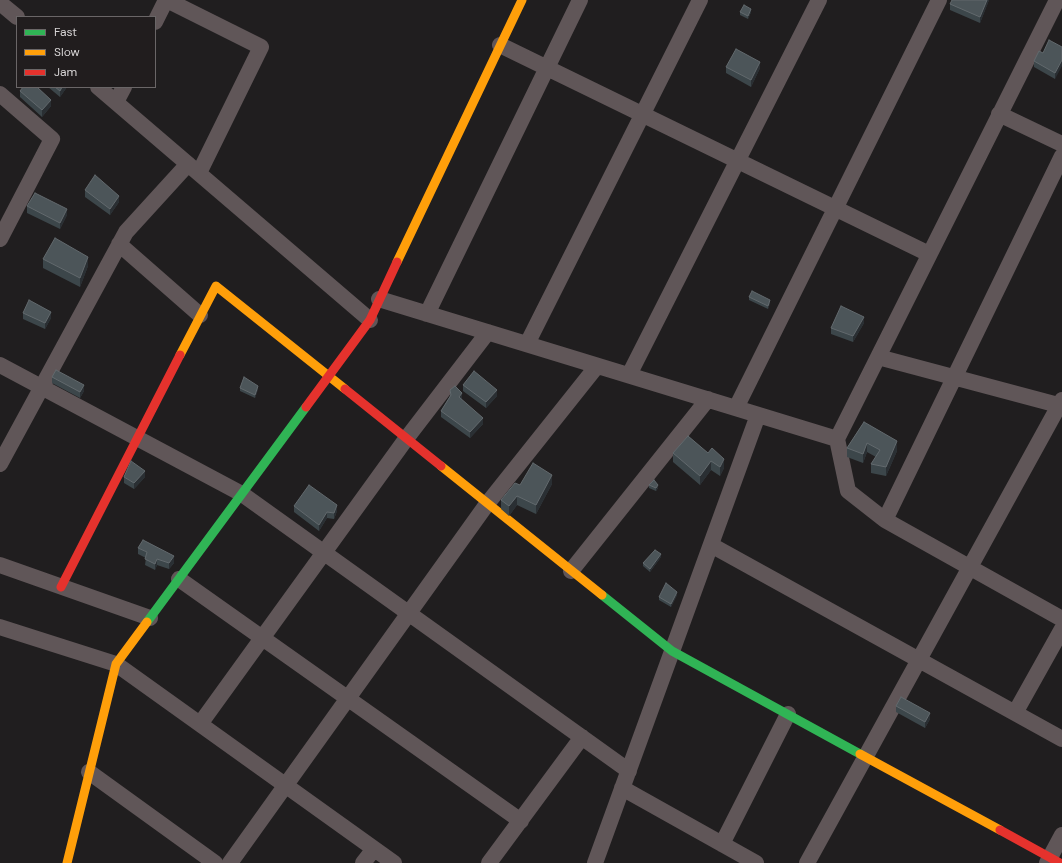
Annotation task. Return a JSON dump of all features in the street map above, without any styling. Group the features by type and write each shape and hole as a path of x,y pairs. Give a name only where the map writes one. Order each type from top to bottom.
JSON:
{"street":[{"path":"0,464 126,232 193,168 261,47 166,0 156,20"},
{"path":"67,863 116,664 370,320 522,0"},
{"path":"427,314 580,0"},
{"path":"527,344 700,0"},
{"path":"629,375 819,0"},
{"path":"736,408 939,0"},
{"path":"1057,0 837,439 848,490 885,520 1062,619"},
{"path":"0,3 16,16"},
{"path":"500,45 930,254"},
{"path":"99,88 370,320"},
{"path":"116,102 123,88"},
{"path":"0,94 52,139 0,240"},
{"path":"1000,114 1062,144"},
{"path":"885,520 1062,156"},
{"path":"119,244 200,315"},
{"path":"61,587 216,286 672,651 1052,861 1062,835"},
{"path":"379,300 837,439"},
{"path":"200,724 406,439 488,332"},
{"path":"807,863 1061,404 954,378 878,357"},
{"path":"0,365 242,494 628,771"},
{"path":"230,863 487,504 597,366"},
{"path":"571,571 708,399"},
{"path":"595,863 758,415"},
{"path":"711,545 1062,739"},
{"path":"0,565 150,618"},
{"path":"179,578 521,820"},
{"path":"0,627 116,664 394,863"},
{"path":"1015,713 1062,628"},
{"path":"722,844 788,714"},
{"path":"490,863 582,737"},
{"path":"89,772 215,863"},
{"path":"622,788 756,863"},
{"path":"363,863 374,848"}],"building":[{"path":"952,0 987,0 980,17 950,4"},
{"path":"744,5 751,9 748,16 740,12"},
{"path":"1049,40 1062,47 1062,60 1055,73 1034,61 1039,51 1043,53"},
{"path":"736,49 760,62 751,80 726,67"},
{"path":"22,88 38,88 51,100 42,110 20,91"},
{"path":"95,175 119,196 110,209 85,190"},
{"path":"35,193 67,209 60,223 27,206"},
{"path":"55,238 88,257 80,278 43,259"},
{"path":"752,291 770,300 768,306 749,297"},
{"path":"29,300 51,312 45,323 23,313"},
{"path":"841,306 864,317 853,336 831,328"},
{"path":"56,370 84,385 80,392 52,377"},
{"path":"474,371 497,390 486,402 463,385"},
{"path":"244,377 258,386 255,395 240,388"},
{"path":"455,386 462,393 459,397 483,418 470,432 441,411 451,395 450,390"},
{"path":"864,422 897,441 886,467 871,464 880,450 867,443 863,454 847,448"},
{"path":"688,436 708,453 712,448 724,459 720,467 711,461 700,476 673,453"},
{"path":"131,461 145,471 134,483 124,477"},
{"path":"533,463 552,475 536,505 517,496 509,506 501,500 515,483 520,485"},
{"path":"654,480 658,485 656,488 649,485"},
{"path":"309,485 337,505 334,513 327,512 319,525 294,506"},
{"path":"143,540 174,556 169,563 157,559 155,564 145,559 147,552 138,548"},
{"path":"655,550 661,554 650,569 643,563"},
{"path":"666,583 677,592 671,604 659,597"},
{"path":"901,697 930,713 925,722 896,706"}],"traffic: fast":[{"path":"147,622 306,407"},
{"path":"602,595 672,651 860,754"}],"traffic: slow":[{"path":"397,262 522,0"},
{"path":"180,355 216,286 345,389"},
{"path":"441,466 602,595"},
{"path":"67,863 116,664 147,622"},
{"path":"860,754 1000,830"}],"traffic: jam":[{"path":"306,407 370,320 397,262"},
{"path":"61,587 180,355"},
{"path":"345,389 441,466"},
{"path":"1000,830 1060,863"}]}
